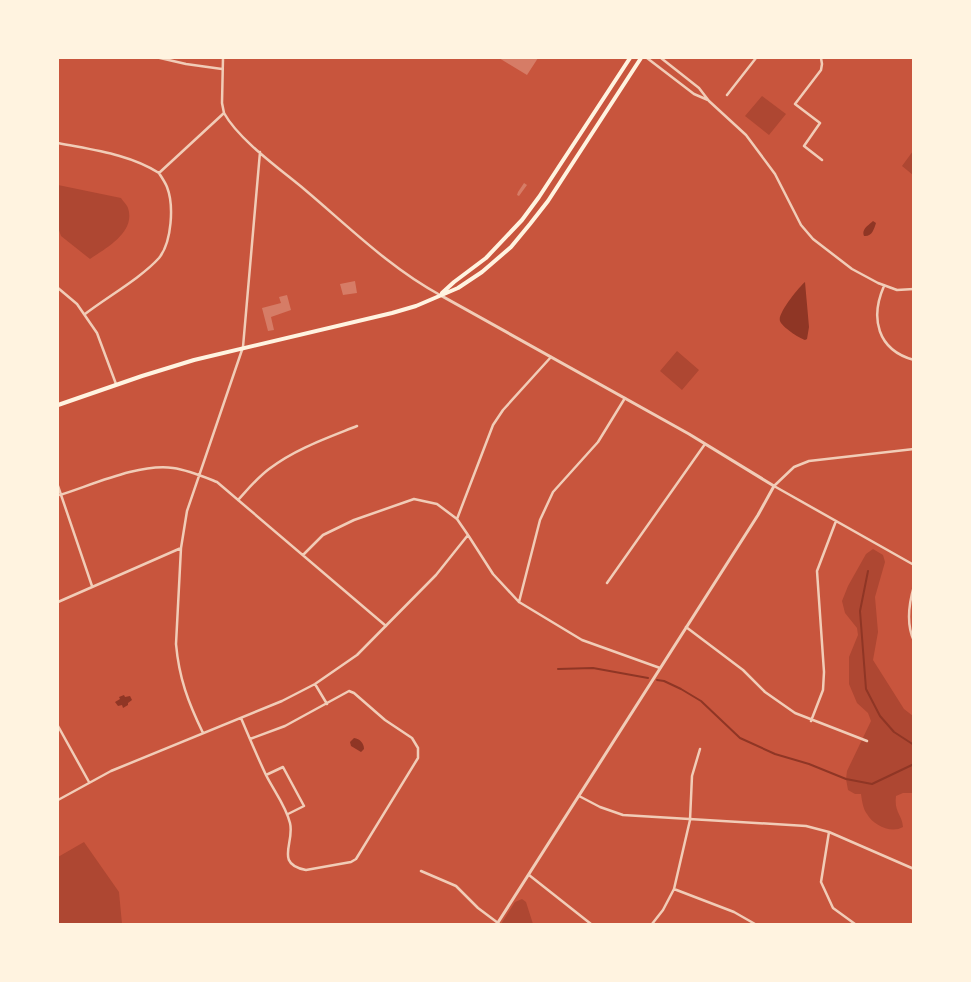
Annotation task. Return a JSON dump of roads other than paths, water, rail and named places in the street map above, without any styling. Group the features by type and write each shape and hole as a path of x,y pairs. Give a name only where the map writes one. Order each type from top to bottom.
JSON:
{"main road":[{"path":"440,295 486,258 522,220 630,58"},
{"path":"58,405 116,384 194,360 389,314 416,306 458,288 497,260 524,232 552,194 641,58"}],"street":[{"path":"160,58 186,64 222,68"},
{"path":"223,58 222,103 224,113 230,123 260,152 384,256 440,295 625,398 774,486 914,565"},
{"path":"647,58 694,94 709,101"},
{"path":"661,58 699,88 709,101 736,124 757,149 774,174 801,225 813,239 852,269 884,286 897,290 914,289"},
{"path":"727,96 756,58"},
{"path":"821,58 821,70 795,104 820,123 804,146 822,160"},
{"path":"159,173 224,113"},
{"path":"58,143 126,157 144,164 159,173 167,187 171,206 167,242 160,257 142,273 84,314"},
{"path":"203,733 188,701 177,656 181,548 187,511 243,347 260,152"},
{"path":"884,286 878,300 876,313 881,334 894,351 914,360"},
{"path":"58,288 77,304 97,333 116,384"},
{"path":"457,519 489,432 497,418 552,357"},
{"path":"519,602 540,520 553,492 603,435 625,398"},
{"path":"238,500 268,469 293,453 357,426"},
{"path":"607,583 705,444"},
{"path":"421,870 456,886 478,908 498,924 758,515 774,486 801,463 914,449"},
{"path":"60,495 143,468 171,468 199,474 217,482 386,626"},
{"path":"58,486 92,586"},
{"path":"303,555 323,536 354,520 414,499 437,504 457,519 493,574 519,602 582,640 660,668"},
{"path":"811,721 823,690 824,672 817,571 836,520"},
{"path":"58,800 111,771 282,701 315,684 357,655 436,575 468,535"},
{"path":"58,602 181,548"},
{"path":"914,586 909,602 911,634 914,641"},
{"path":"686,628 743,670 765,692 795,713 811,721 867,741"},
{"path":"315,684 327,705"},
{"path":"241,718 250,739 266,775 288,814 291,828 287,855 291,864 299,869 306,870 352,862 356,859 418,758 418,748 412,738 385,720 350,691 285,726 250,739"},
{"path":"58,726 90,782"},
{"path":"652,924 663,910 674,890 690,820 692,776 700,749"},
{"path":"266,775 283,767 304,806 288,814"},
{"path":"579,796 600,807 623,815 806,826 829,832 914,868"},
{"path":"829,832 821,882 833,908 855,924"},
{"path":"529,875 591,924"},
{"path":"674,890 734,912 755,924"}],"waterway":[{"path":"868,571 860,611 866,689 880,716 894,732 914,745"},
{"path":"558,669 593,668 648,678"},
{"path":"657,680 664,681 681,689 701,701 740,738 775,754 809,764 846,779 872,784 914,764"}]}
